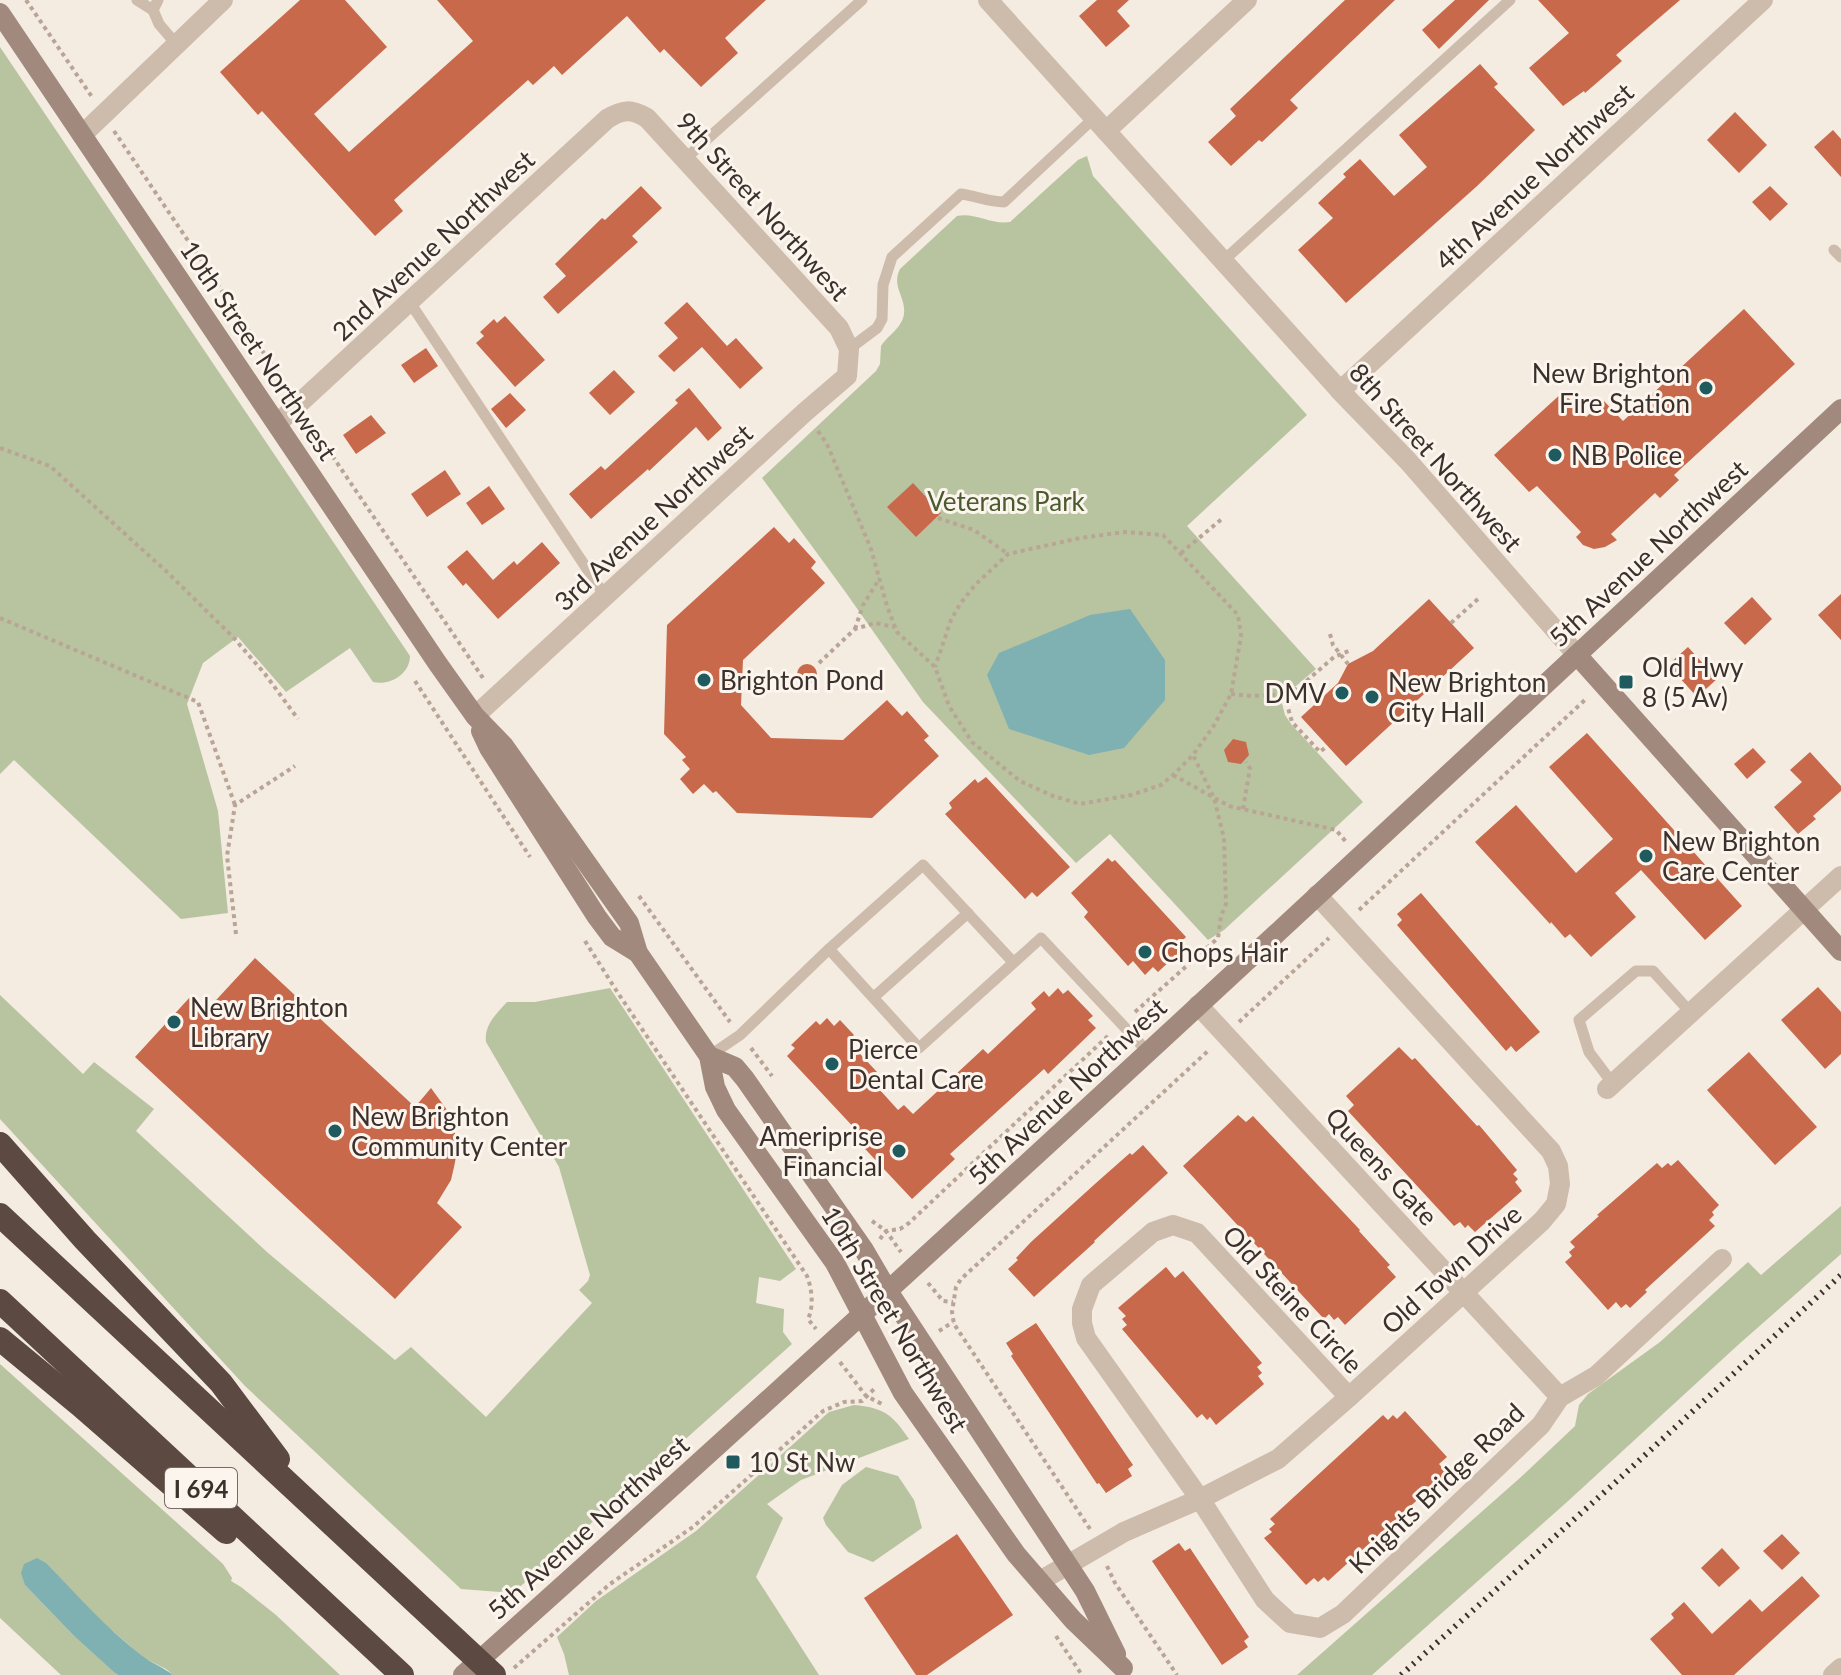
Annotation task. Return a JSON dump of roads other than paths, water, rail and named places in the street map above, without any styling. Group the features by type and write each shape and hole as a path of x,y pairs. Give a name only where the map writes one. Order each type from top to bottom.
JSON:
{"highway":[{"path":"0,1144 85,1240 221,1383 315,1508"},
{"name":"I 694","path":"0,1215 494,1675"},
{"name":"I 694","path":"0,1301 402,1675"},
{"path":"0,1339 393,1675"}],"street":[{"path":"82,135 223,0"},
{"name":"8th Street Northwest","path":"988,0 1340,391 1408,461 1841,951"},
{"path":"1100,125 1247,0"},
{"name":"4th Avenue Northwest","path":"1340,391 1763,0"},
{"name":"10th Street Northwest","path":"0,13 475,716 504,746 629,923 638,953 709,1056 715,1087 726,1110 835,1263 903,1393 1016,1554 1073,1620 1125,1672"},
{"name":"9th Street Northwest","path":"627,111 647,118 839,328 849,349"},
{"name":"2nd Avenue Northwest","path":"278,423 607,119 617,112 627,111"},
{"name":"3rd Avenue Northwest","path":"475,716 847,376 849,349"},
{"name":"5th Avenue Northwest","path":"463,1675 862,1315 1841,409"},
{"path":"1610,1086 1841,876"},
{"name":"Old Town Drive","path":"1040,1581 1124,1532 1200,1499 1278,1459 1464,1293 1542,1221 1556,1204 1560,1184 1558,1166 1551,1151 1317,895"},
{"name":"Queens Gate","path":"1198,1005 1560,1397"},
{"name":"10th Street Northwest","path":"709,1056 735,1067 745,1079 864,1250 1085,1591 1125,1672"},
{"name":"Old Steine Circle","path":"1200,1499 1086,1338 1082,1323 1082,1309 1091,1285 1153,1232 1173,1225 1197,1233 1349,1397"},
{"name":"Knights Bridge Road","path":"1200,1499 1265,1600 1290,1623 1320,1628 1343,1614 1541,1425 1560,1397 1596,1376 1722,1259"},
{"path":"1833,1675 1841,1668"}],"lane":[{"path":"137,0 155,5 159,24 176,44"},
{"path":"685,159 862,0"},
{"path":"1223,261 1510,0"},
{"path":"849,349 877,328 882,319 883,285 892,257 961,194 1004,202 1100,125"},
{"path":"409,301 605,596"},
{"path":"709,1056 740,1035 829,949 923,865 1013,962"},
{"path":"874,997 968,913"},
{"path":"829,949 919,1048 1041,938 1147,1051"},
{"path":"1610,1086 1589,1052 1579,1020 1636,971 1653,971 1691,1013"}],"water":[{"path":"1130,609 1165,660 1165,700 1124,748 1089,755 1009,729 987,675 999,653 1090,615"},
{"path":"37,1558 46,1563 128,1645 173,1675 118,1675 114,1672 25,1585 21,1573 24,1564"}],"railway":[{"path":"1401,1675 1841,1275"}],"place":[{"name":"New Brighton Fire Station","path":"1706,388"},
{"name":"NB Police","path":"1555,455"},
{"name":"Brighton Pond","path":"704,680"},
{"name":"Old Hwy 8 (5 Av)","path":"1626,682"},
{"name":"DMV","path":"1342,693"},
{"name":"New Brighton City Hall","path":"1372,697"},
{"name":"New Brighton Care Center","path":"1646,856"},
{"name":"Chops Hair","path":"1145,952"},
{"name":"New Brighton Library","path":"174,1022"},
{"name":"Pierce Dental Care","path":"832,1064"},
{"name":"New Brighton Community Center","path":"335,1131"},
{"name":"Ameriprise Financial","path":"899,1151"},
{"name":"10 St Nw","path":"733,1462"}],"park label":[{"name":"Veterans Park","path":"1006,501"}]}
